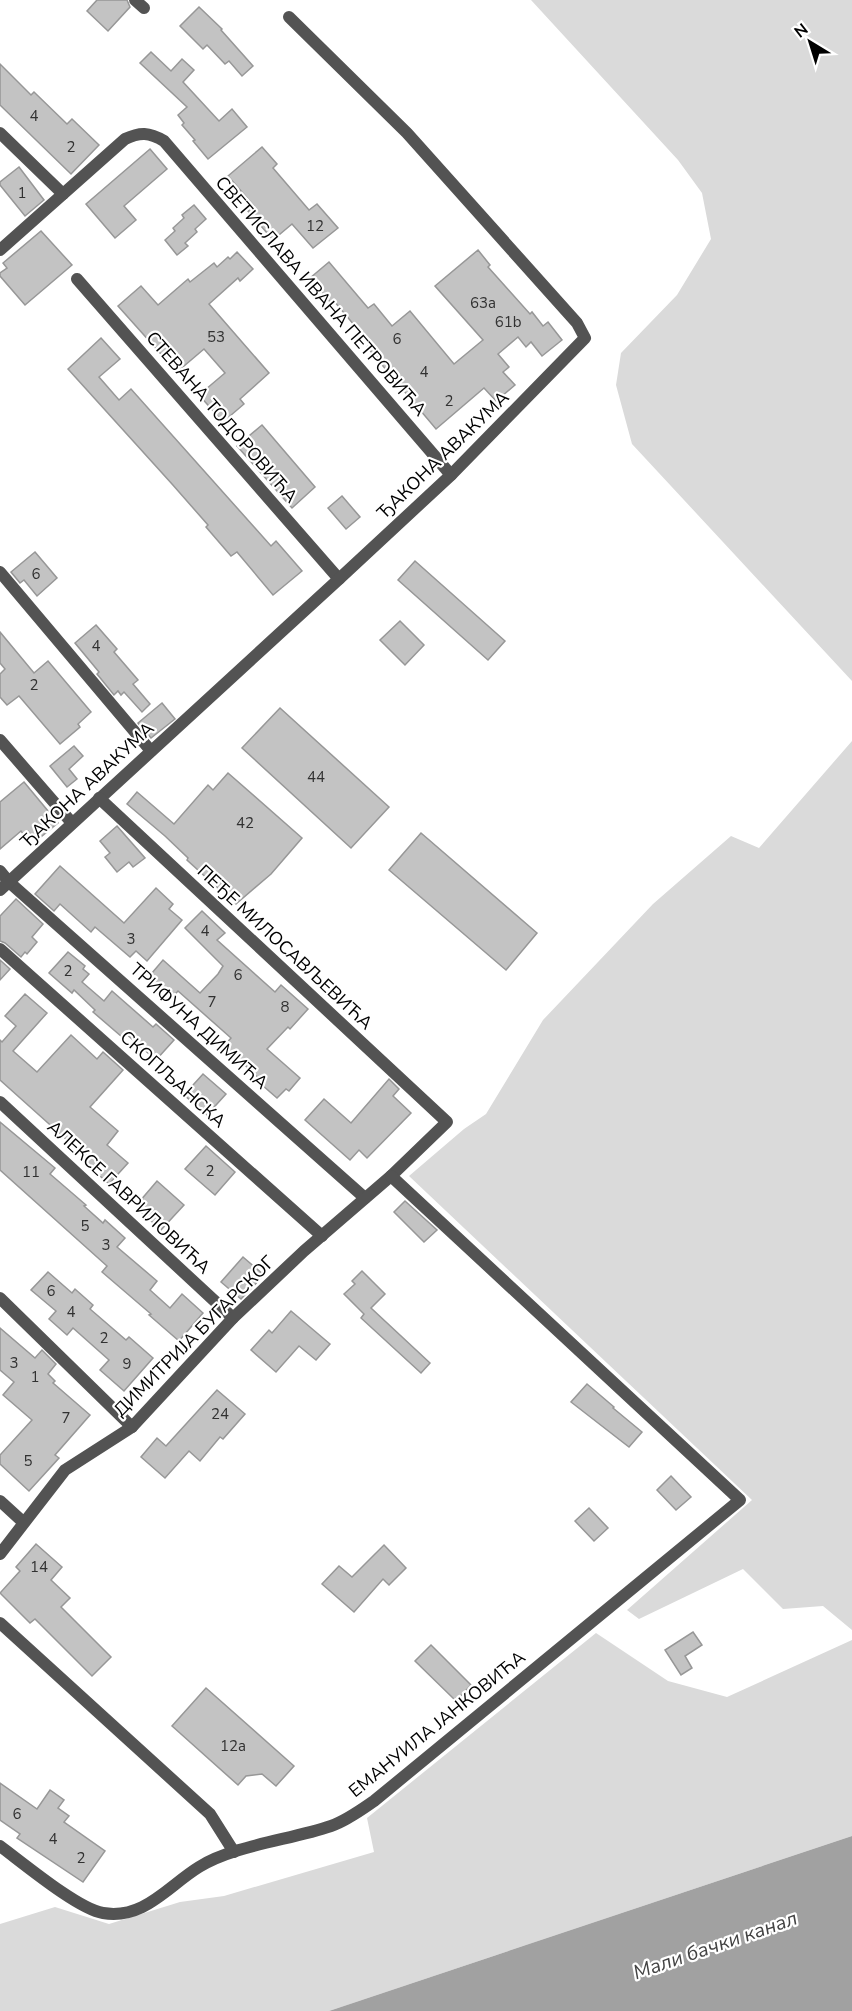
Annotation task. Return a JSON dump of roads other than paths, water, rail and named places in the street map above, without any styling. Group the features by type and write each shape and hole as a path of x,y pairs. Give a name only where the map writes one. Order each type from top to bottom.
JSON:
{"street":[{"name":"ЂАКОНА АВАКУМА","path":"4,886 450,475 585,338 577,322 407,133 289,17"},
{"path":"0,133 63,194 0,250"},
{"name":"СВЕТИСЛАВА ИВАНА ПЕТРОВИЋА","path":"63,194 125,139 137,133 151,134 164,141 450,475"},
{"name":"СТЕВАНА ТОДОРОВИЋА","path":"77,279 339,579"},
{"path":"0,572 151,751"},
{"path":"0,740 72,824"},
{"name":"ПЕЂЕ МИЛОСАВЉЕВИЋА","path":"99,798 447,1122"},
{"name":"ТРИФУНА ДИМИЋА","path":"0,871 4,886 365,1197"},
{"name":"СКОПЉАНСКА","path":"0,949 322,1236"},
{"name":"АЛЕКСЕ ГАВРИЛОВИЋА","path":"0,1102 233,1318"},
{"name":"ДИМИТРИЈА БУГАРСКОГ","path":"0,1554 65,1470 132,1426 233,1318 391,1176 447,1122"},
{"name":"ЕМАНУИЛА ЈАНКОВИЋА","path":"0,1846 76,1901 101,1913 120,1915 148,1906 200,1866 234,1852 333,1826 374,1801 740,1500 391,1176"},
{"path":"0,1298 132,1426"},
{"path":"0,1501 23,1522"},
{"path":"0,1623 210,1814 234,1852"}],"water":[{"name":"Мали бачки канал","path":"852,1836 852,2011 329,2011"}]}
